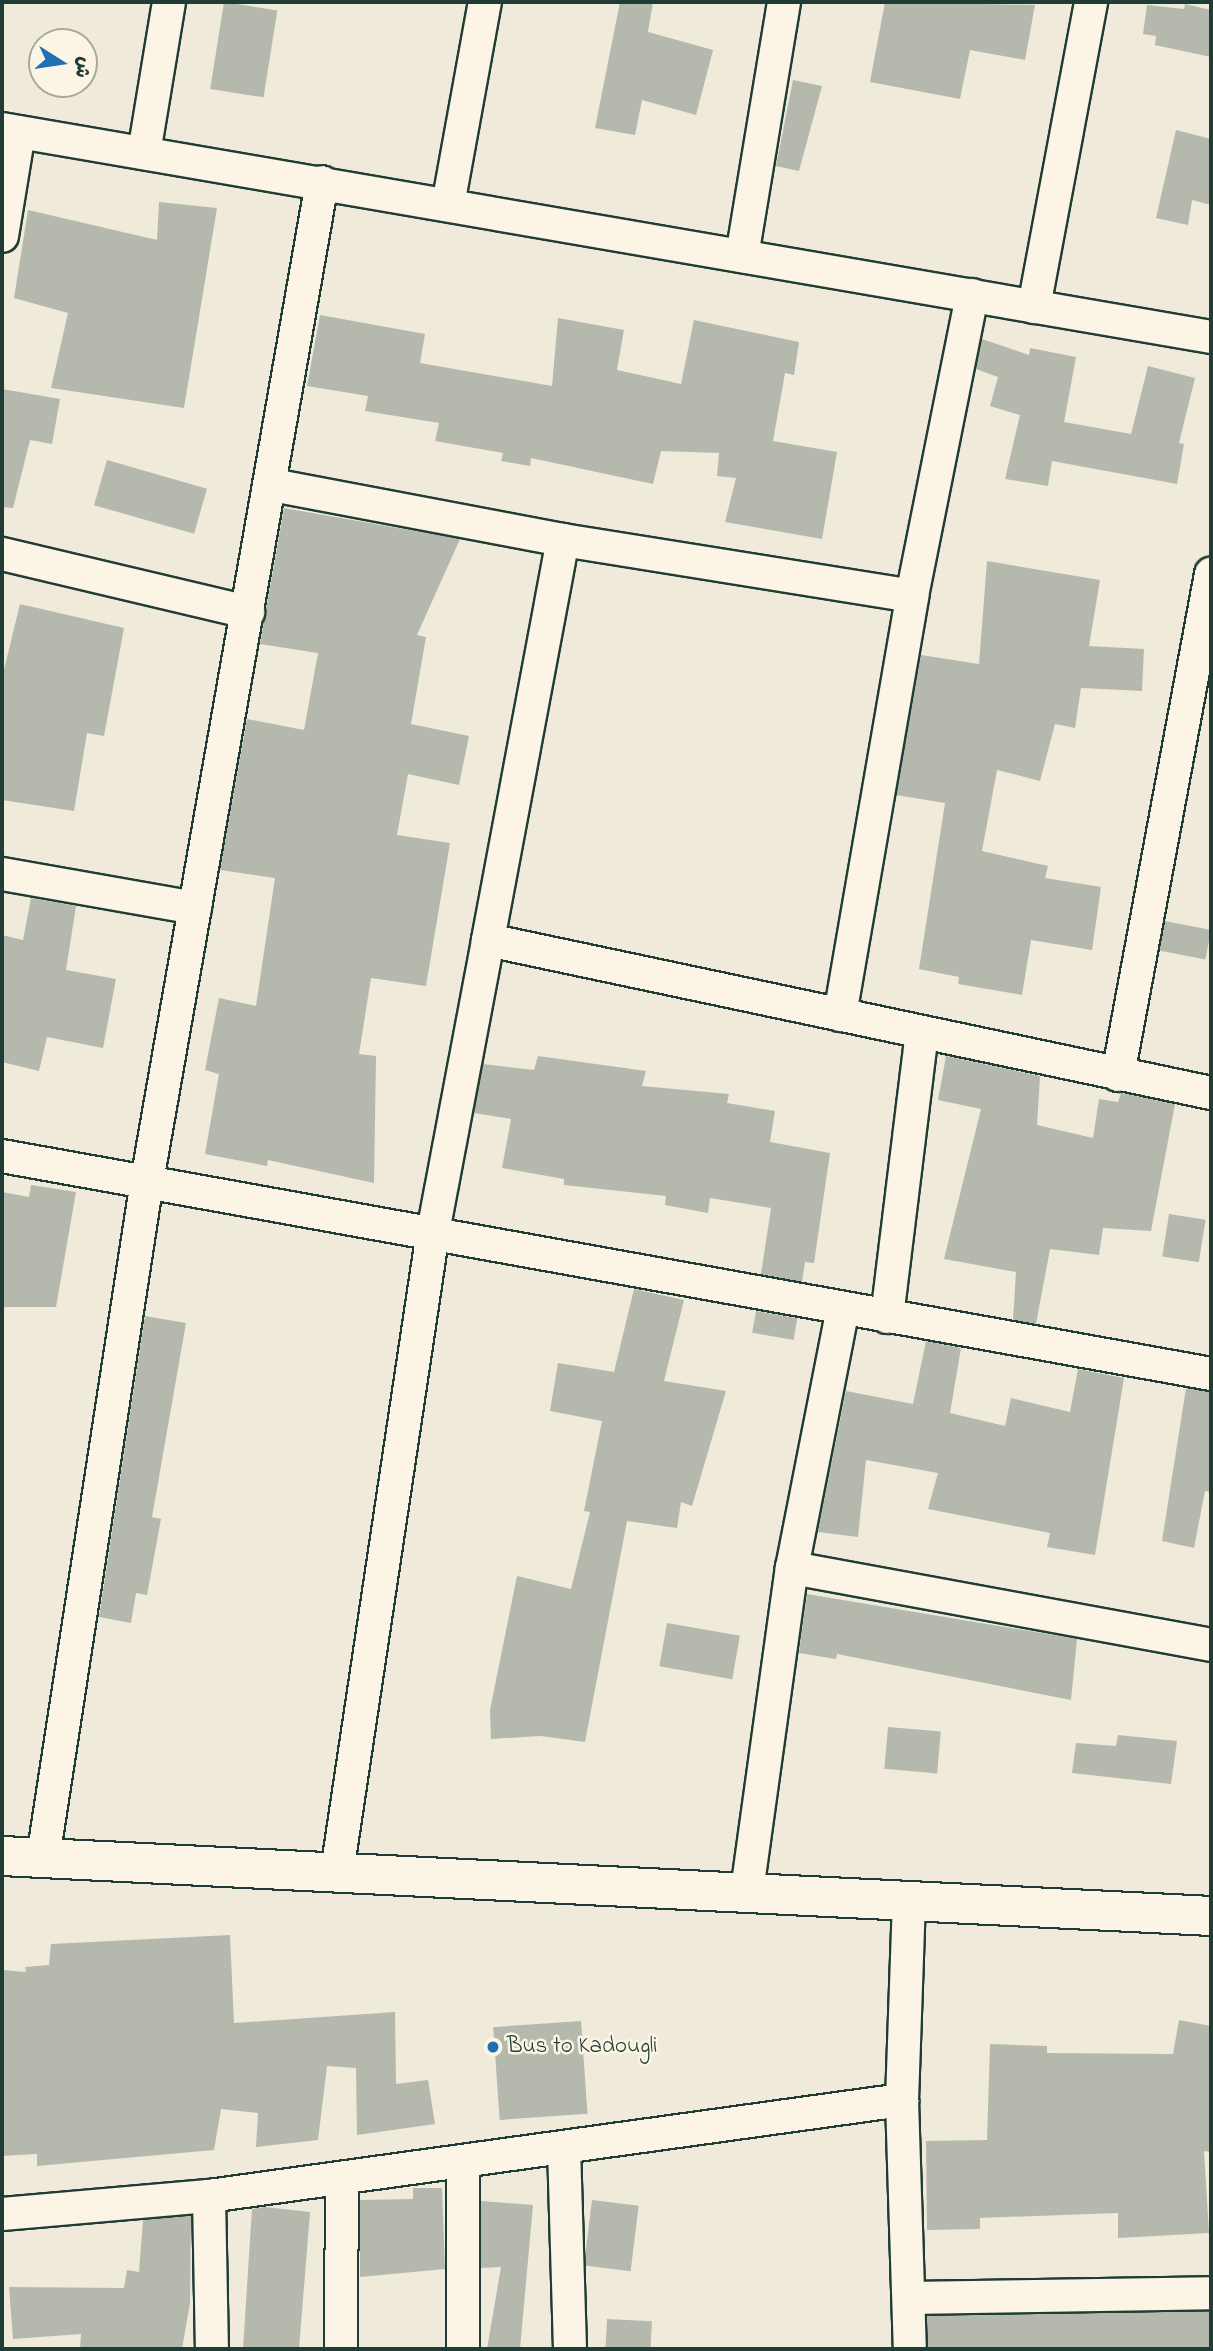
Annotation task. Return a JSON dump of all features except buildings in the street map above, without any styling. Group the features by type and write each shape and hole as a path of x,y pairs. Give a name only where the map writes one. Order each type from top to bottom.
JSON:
{"main road":[{"path":"2,1856 1211,1916"}],"street":[{"path":"144,153 169,2"},
{"path":"448,205 485,2"},
{"path":"742,256 785,2"},
{"path":"1034,307 1091,2"},
{"path":"2,236 11,131 323,182 1211,337"},
{"path":"43,1858 147,1181 272,485 323,182"},
{"path":"840,1015 912,596 972,295"},
{"path":"272,485 563,540 912,596"},
{"path":"337,1872 433,1232 563,540"},
{"path":"2,554 248,611"},
{"path":"1118,1074 1211,574"},
{"path":"2,874 195,908"},
{"path":"488,940 1211,1093"},
{"path":"887,1317 922,1033"},
{"path":"2,1156 1211,1374"},
{"path":"747,1891 792,1569 843,1309"},
{"path":"792,1569 1211,1645"},
{"path":"909,1900 902,2100 910,2349"},
{"path":"2,2214 209,2196 902,2100"},
{"path":"564,2147 570,2349"},
{"path":"463,2161 463,2349"},
{"path":"341,2349 342,2178"},
{"path":"209,2196 212,2349"},
{"path":"909,2298 1211,2292"}],"place":[{"name":"Bus to Kadougli","path":"493,2047"}]}
